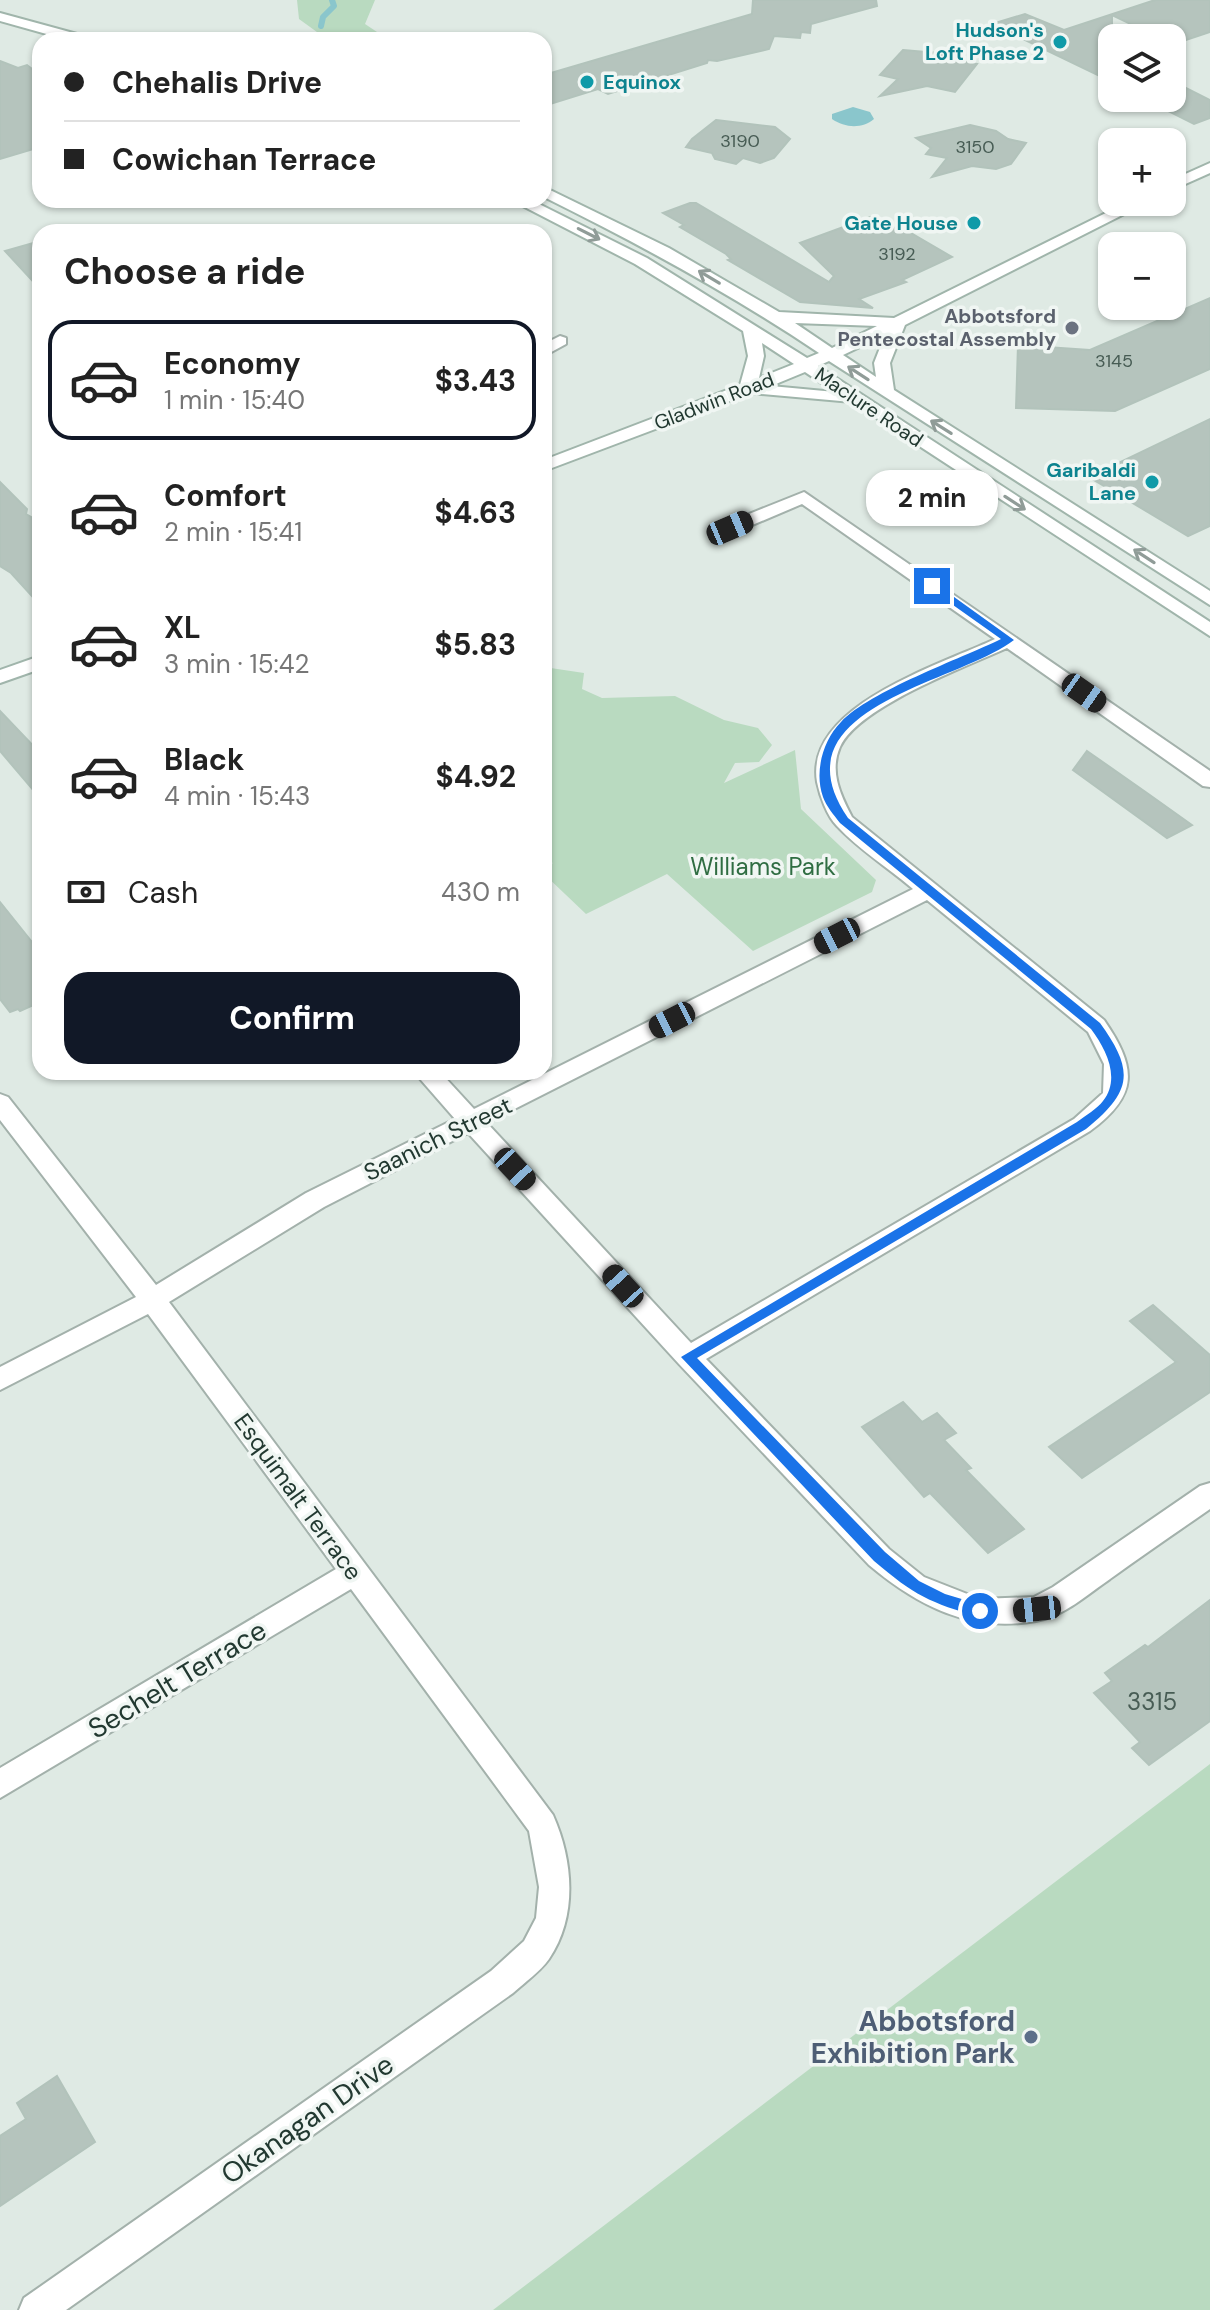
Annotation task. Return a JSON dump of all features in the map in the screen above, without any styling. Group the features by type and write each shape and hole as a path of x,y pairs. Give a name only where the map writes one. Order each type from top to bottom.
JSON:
{"street":[{"path":"0,17 54,32"},
{"path":"1186,179 1210,167"},
{"name":"Maclure Road","path":"552,195 664,251 776,317 829,355 1210,599"},
{"name":"Maclure Road","path":"535,208 641,261 751,329 1210,630"},
{"name":"Gladwin Road","path":"552,463 829,355 1112,216"},
{"path":"776,317 898,322 882,363 886,392"},
{"path":"751,329 756,356 748,388 856,399"},
{"path":"552,346 560,341"},
{"path":"730,528 804,497 1210,781"},
{"path":"688,1357 1082,1125 1109,1103 1118,1078 1114,1051 1096,1026 926,891 844,821 829,799 825,776 829,750 844,725 872,704 1009,640"},
{"path":"0,677 32,667"},
{"name":"Saanich Street","path":"0,1379 152,1300 315,1200 926,891"},
{"path":"433,1080 688,1357 879,1557 914,1586 941,1599 980,1611 1037,1609 1063,1596 1210,1494"},
{"name":"Esquimalt Terrace","path":"0,1103 152,1300 542,1825 552,1861 556,1908"},
{"name":"Sechelt Terrace","path":"0,1784 353,1573"},
{"name":"Okanagan Drive","path":"36,2310 502,1982 539,1948 556,1908"}],"green space":[{"path":"297,0 375,0 365,24 377,32 317,32 299,19"},
{"name":"Williams Park","path":"552,668 584,673 582,689 602,698 675,696 724,720 758,728 772,745 759,762 735,763 724,783 795,750 801,809 876,880 872,892 753,951 667,874 586,914 552,882"},
{"name":"Abbotsford Exhibition Park","path":"1210,1764 1210,2310 493,2310"}],"water":[{"path":"853,107 870,112 874,119 853,126 832,119 832,114"}],"building":[{"path":"753,0 876,0 877,6 811,24 810,33 801,32 800,38 774,36 769,49 717,61 708,60 707,63 608,94 598,89 552,103 552,73 752,14"},
{"path":"1155,0 1210,0 1210,32 1186,40 1186,24 1131,24 1112,15 1112,24 1098,24 1098,75 992,24 1025,14 1064,30"},
{"path":"903,50 949,54 955,60 977,64 955,92 927,86 880,96 898,79 880,75"},
{"path":"0,61 18,68 27,65 32,69 32,149 0,159"},
{"path":"1186,88 1210,100 1210,118 1194,124 1170,112 1186,112"},
{"path":"716,120 775,127 790,139 774,158 760,163 743,158 736,164 715,159 712,153 686,147"},
{"path":"970,125 1026,143 1011,164 996,169 972,166 932,177 947,158 926,154 931,148 916,138"},
{"path":"696,203 829,282 834,276 800,243 873,216 894,228 899,226 952,257 902,280 906,282 859,299 873,308 800,302 728,260 731,259 726,254 680,227 684,225 663,213"},
{"path":"32,243 32,280 5,251"},
{"path":"1210,298 1210,369 1115,411 1016,408 1018,345 1090,350 1159,320 1186,320 1186,308"},
{"name":"Garibaldi Lane","path":"1210,419 1210,526 1188,536 1089,477"},
{"path":"0,482 32,517 32,596 11,573 0,566"},
{"path":"0,711 32,745 32,789 0,751"},
{"path":"1087,751 1192,825 1167,838 1073,770"},
{"path":"0,902 32,942 32,1006 10,1012 0,999"},
{"path":"1153,1305 1210,1355 1210,1392 1082,1478 1049,1447 1176,1362 1130,1321"},
{"path":"903,1402 922,1422 937,1413 956,1433 944,1440 971,1468 966,1470 1024,1529 988,1553 930,1493 924,1497 862,1427"},
{"path":"1210,1600 1210,1721 1149,1765 1132,1748 1140,1742 1094,1693 1112,1681 1105,1673 1145,1645 1148,1647"},
{"path":"57,2076 95,2142 0,2206 0,2136 26,2119 17,2103"}],"waterway":[{"path":"321,26 323,17 334,6 332,0"}],"place":[{"name":"Hudson's Loft Phase 2","path":"1060,42"},
{"name":"Equinox","path":"587,82"},
{"name":"Gate House","path":"974,223"},
{"name":"Abbotsford Pentecostal Assembly","path":"1072,328"},
{"name":"Garibaldi Lane","path":"1152,482"},
{"name":"Abbotsford Exhibition Park","path":"1031,2037"}],"route":[{"path":"932,586 1009,640 872,704 844,725 829,750 825,776 829,799 844,821 926,891 1096,1026 1114,1051 1118,1078 1109,1103 1082,1125 688,1357 879,1557 914,1586 941,1599 980,1611"}]}
